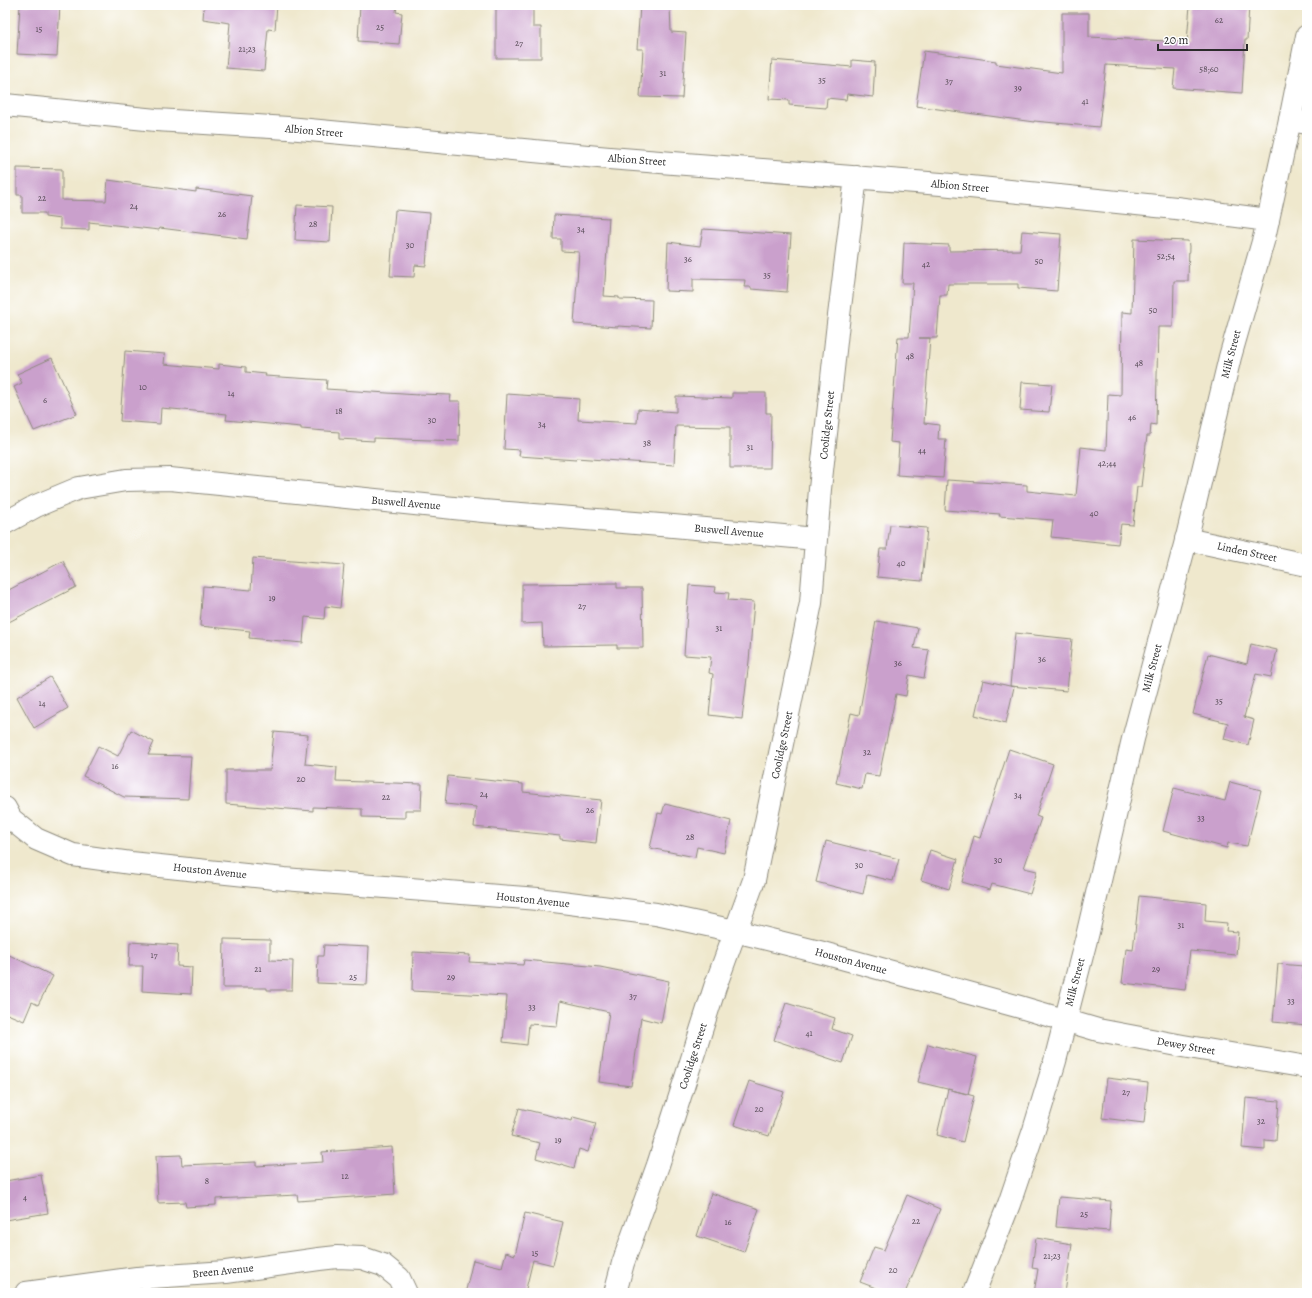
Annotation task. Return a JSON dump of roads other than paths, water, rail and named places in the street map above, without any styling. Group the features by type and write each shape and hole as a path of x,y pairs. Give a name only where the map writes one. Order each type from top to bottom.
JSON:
{"street":[{"name":"Milk Street","path":"974,1293 1009,1204 1034,1130 1065,1020 1088,932 1133,739 1186,539 1230,357 1268,220 1299,122 1307,36"},
{"name":"Albion Street","path":"5,105 156,120 288,128 609,158 856,177 1078,197 1268,220"},
{"name":"Coolidge Street","path":"614,1293 623,1263 658,1165 715,987 754,880 811,603 820,489 833,363 856,177"},
{"name":"Buswell Avenue","path":"5,523 36,506 78,488 126,480 170,479 475,510 816,539"},
{"name":"Linden Street","path":"1186,539 1307,566"},
{"name":"Houston Avenue","path":"5,808 11,819 36,839 73,855 131,863 284,879 538,900 656,914 735,931 830,955 1065,1020"},
{"name":"Dewey Street","path":"1065,1020 1098,1030 1307,1067"},
{"name":"Breen Avenue","path":"26,1293 136,1278 226,1272 338,1257 362,1258 383,1265 400,1278 406,1293"}]}
